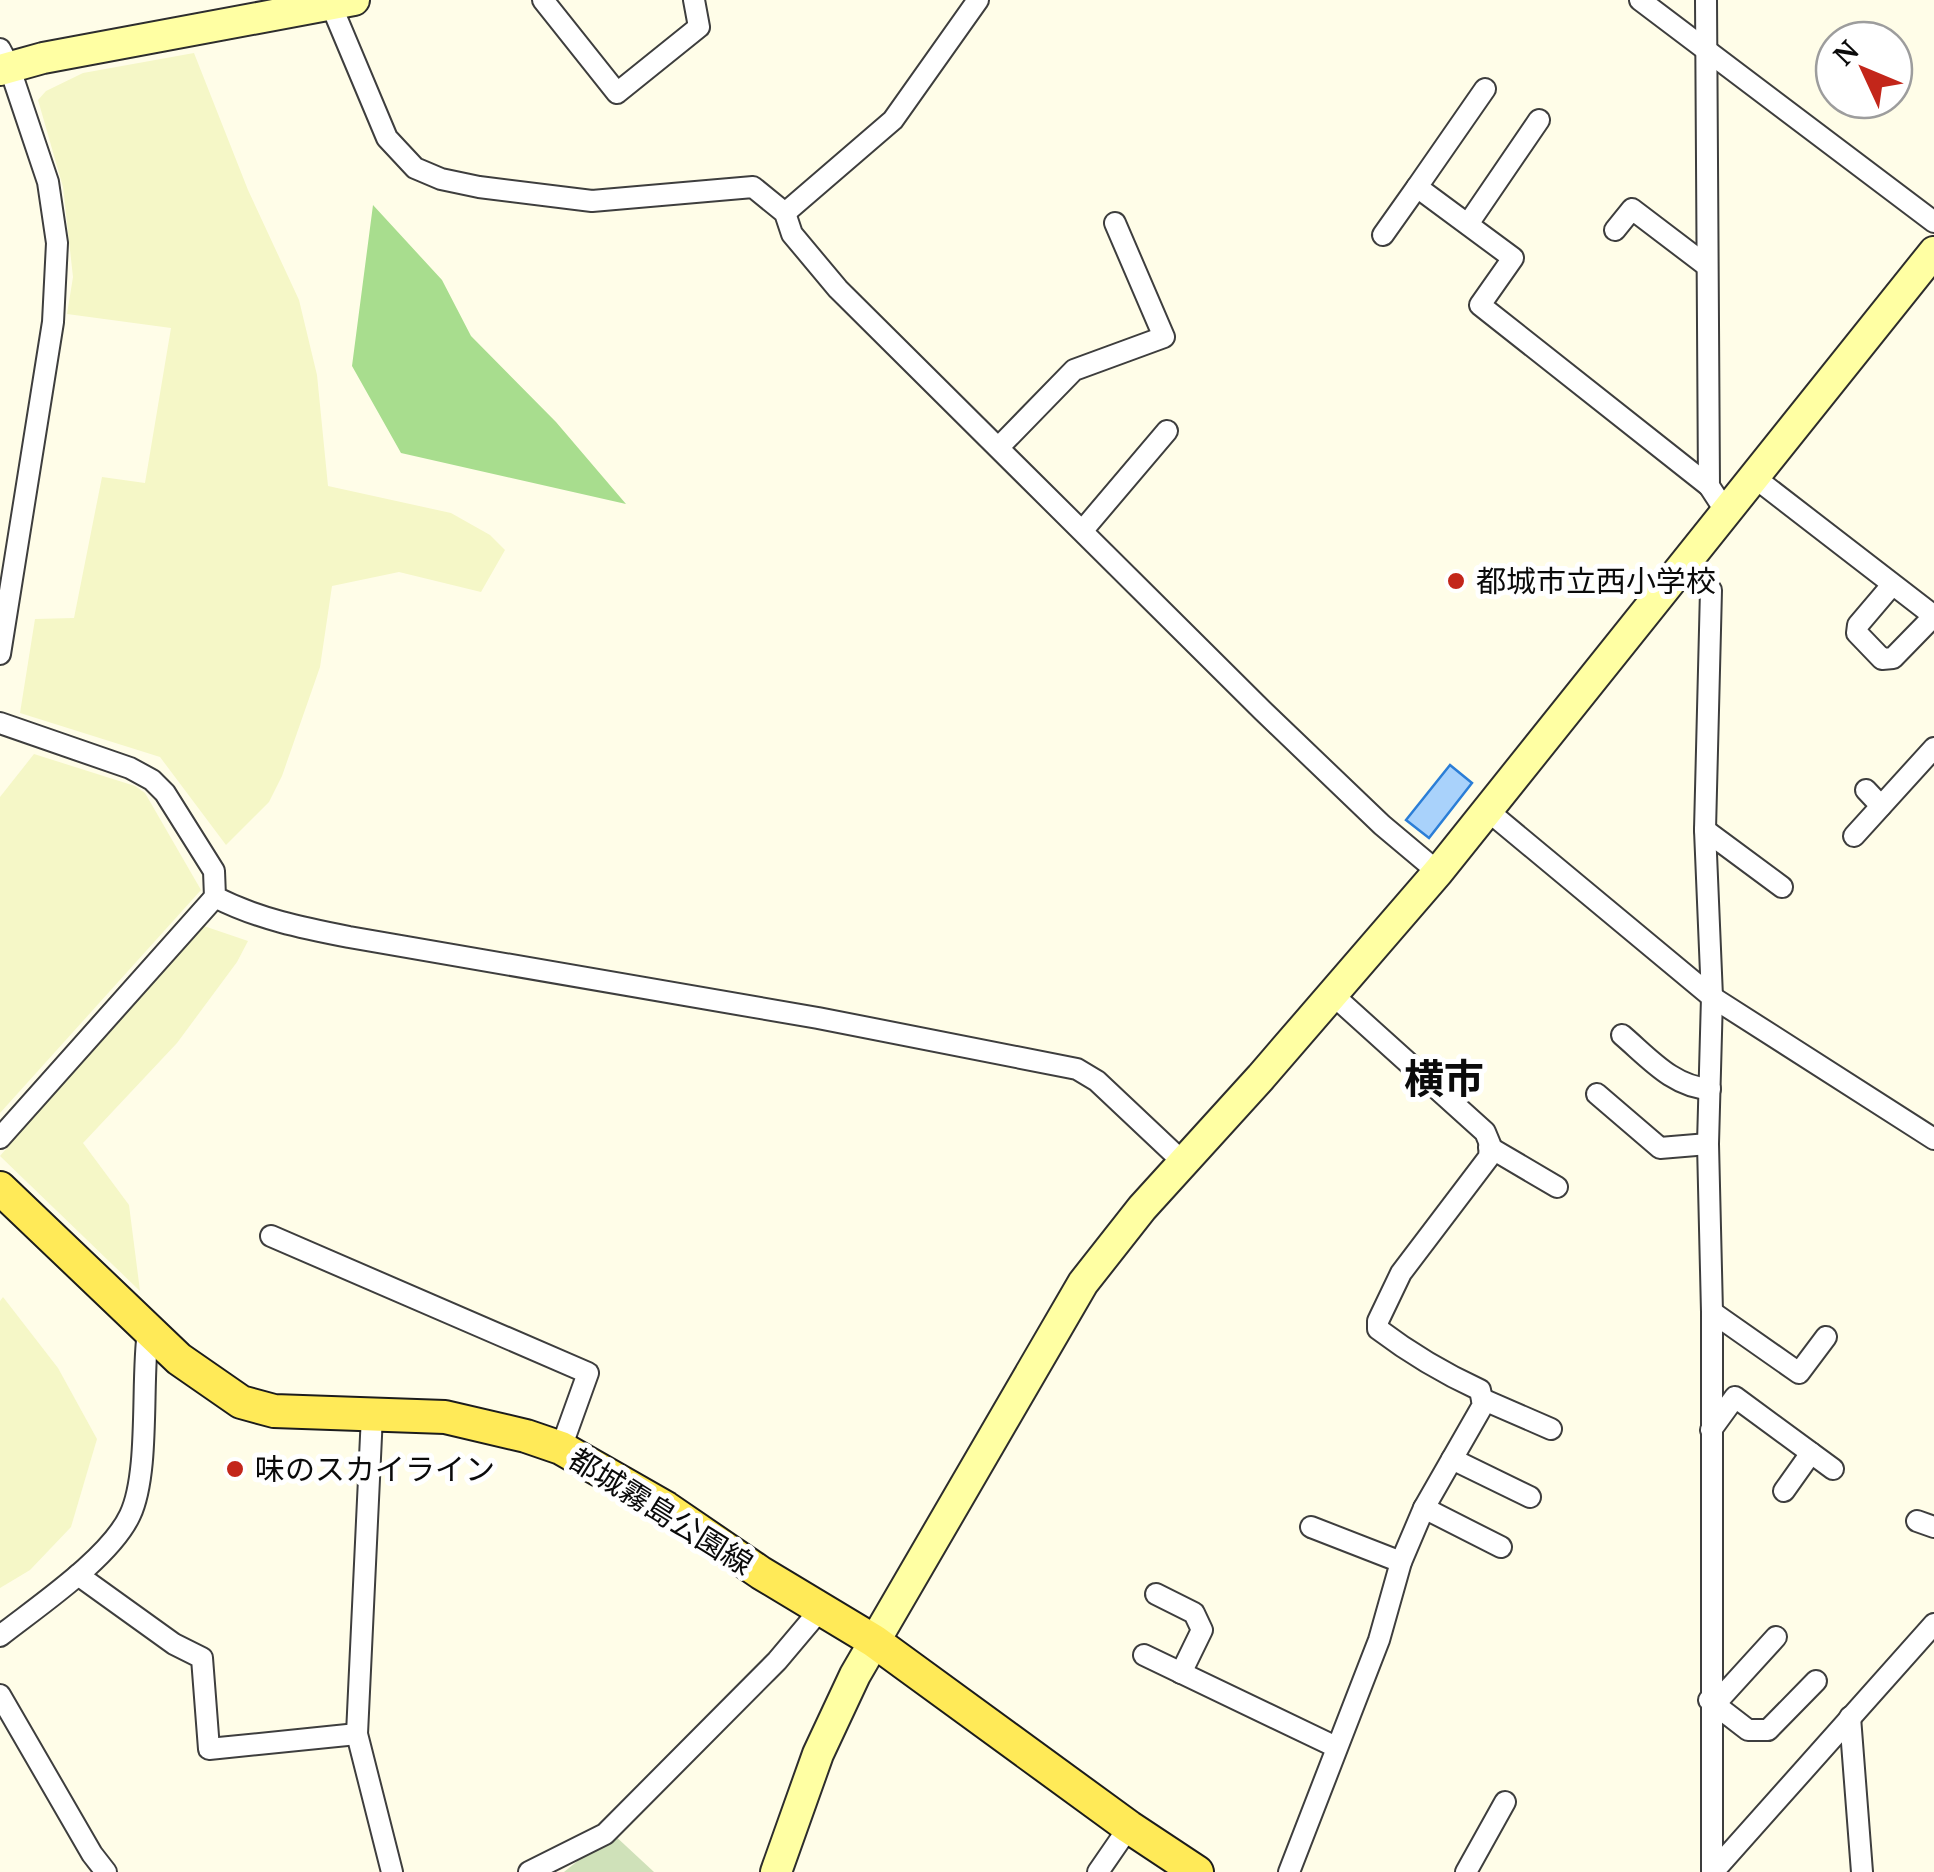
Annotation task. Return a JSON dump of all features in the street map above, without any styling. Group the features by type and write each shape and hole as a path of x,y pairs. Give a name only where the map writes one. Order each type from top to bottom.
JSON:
{"main road":[{"name":"都城霧島公園線","path":"0,1188 179,1360 241,1402 274,1411 445,1417 561,1448 666,1508 874,1641 1197,1872"}],"street":[{"path":"543,0 617,93 699,27 694,0"},
{"path":"785,213 893,120 978,0"},
{"path":"1640,0 1934,222"},
{"path":"1706,0 1709,486"},
{"path":"0,654 53,322 57,243 48,182 3,62 338,2 387,138 415,168 441,179 479,187 592,201 752,187 785,213 792,234 838,289 1263,711 1438,872"},
{"path":"1382,236 1485,89"},
{"path":"1468,224 1539,120"},
{"path":"1418,187 1513,258 1480,305 1709,486 1726,512"},
{"path":"1615,230 1632,209 1707,266"},
{"path":"998,447 1074,370 1164,337 1115,223"},
{"path":"776,1872 818,1754 874,1641 1083,1283 1142,1208 1438,872 1934,252"},
{"path":"1083,530 1167,431"},
{"path":"1754,478 1934,616 1894,658 1882,659 1857,633 1858,624 1892,586"},
{"path":"1688,560 1711,590 1705,830 1712,997 1708,1144 1712,1312 1712,1872"},
{"path":"0,723 130,768 152,780 165,793 214,871 215,897 0,1138"},
{"path":"1854,836 1934,748"},
{"path":"1866,790 1881,806"},
{"path":"1487,810 1712,997 1934,1139"},
{"path":"1705,830 1782,887"},
{"path":"215,897 274,922 349,938 818,1018 1078,1069 1097,1081 1184,1163"},
{"path":"1289,1872 1379,1640 1401,1562 1424,1508 1483,1405 1480,1390 1409,1352 1378,1329 1378,1321 1400,1273 1488,1157 1485,1132 1332,995"},
{"path":"1622,1036 1676,1080 1690,1088 1710,1089"},
{"path":"1597,1094 1660,1148 1708,1144"},
{"path":"1489,1147 1557,1187"},
{"path":"271,1236 588,1373 561,1448"},
{"path":"1712,1312 1799,1373 1826,1337"},
{"path":"0,1636 78,1575 130,1516 139,1485 148,1330"},
{"path":"1711,1430 1735,1397 1834,1469"},
{"path":"1482,1399 1551,1429"},
{"path":"372,1415 357,1734 392,1872"},
{"path":"1784,1491 1811,1452"},
{"path":"1452,1459 1530,1497"},
{"path":"1424,1508 1501,1547"},
{"path":"1311,1527 1401,1562"},
{"path":"78,1575 174,1644 202,1658 209,1749 357,1734"},
{"path":"1156,1594 1194,1612 1202,1630 1182,1673"},
{"path":"529,1872 605,1834 778,1661 820,1610"},
{"path":"1712,1872 1934,1624"},
{"path":"1712,1702 1776,1637"},
{"path":"1144,1655 1336,1747"},
{"path":"1712,1702 1748,1730 1768,1730 1816,1680"},
{"path":"0,1695 88,1863 106,1872"},
{"path":"1850,1717 1862,1872"},
{"path":"1466,1872 1505,1802"},
{"path":"1098,1872 1129,1827"}],"green space":[{"path":"194,53 248,190 299,300 317,375 328,486 451,513 490,535 505,550 481,592 399,572 332,586 320,667 282,776 269,802 226,845 160,757 20,713 35,619 74,618 102,477 145,483 171,328 67,314 73,277 63,187 38,100 46,91 83,73"},
{"path":"373,205 442,280 471,336 556,422 626,504 401,453 352,366"},
{"path":"34,754 135,786 145,793 201,890 0,1113 0,797"},
{"path":"198,924 248,941 177,1043 83,1143 129,1205 140,1291 0,1156"},
{"path":"3,1297 58,1368 97,1439 71,1527 30,1570 0,1588 0,1301"},
{"path":"612,1833 654,1872 564,1872"}],"water":[{"path":"1450,765 1472,783 1429,838 1406,820"}],"place":[{"name":"都城市立西小学校","path":"1456,581"},
{"name":"味のスカイライン","path":"235,1469"}],"district":[{"name":"横市","path":"1444,1077"}]}
